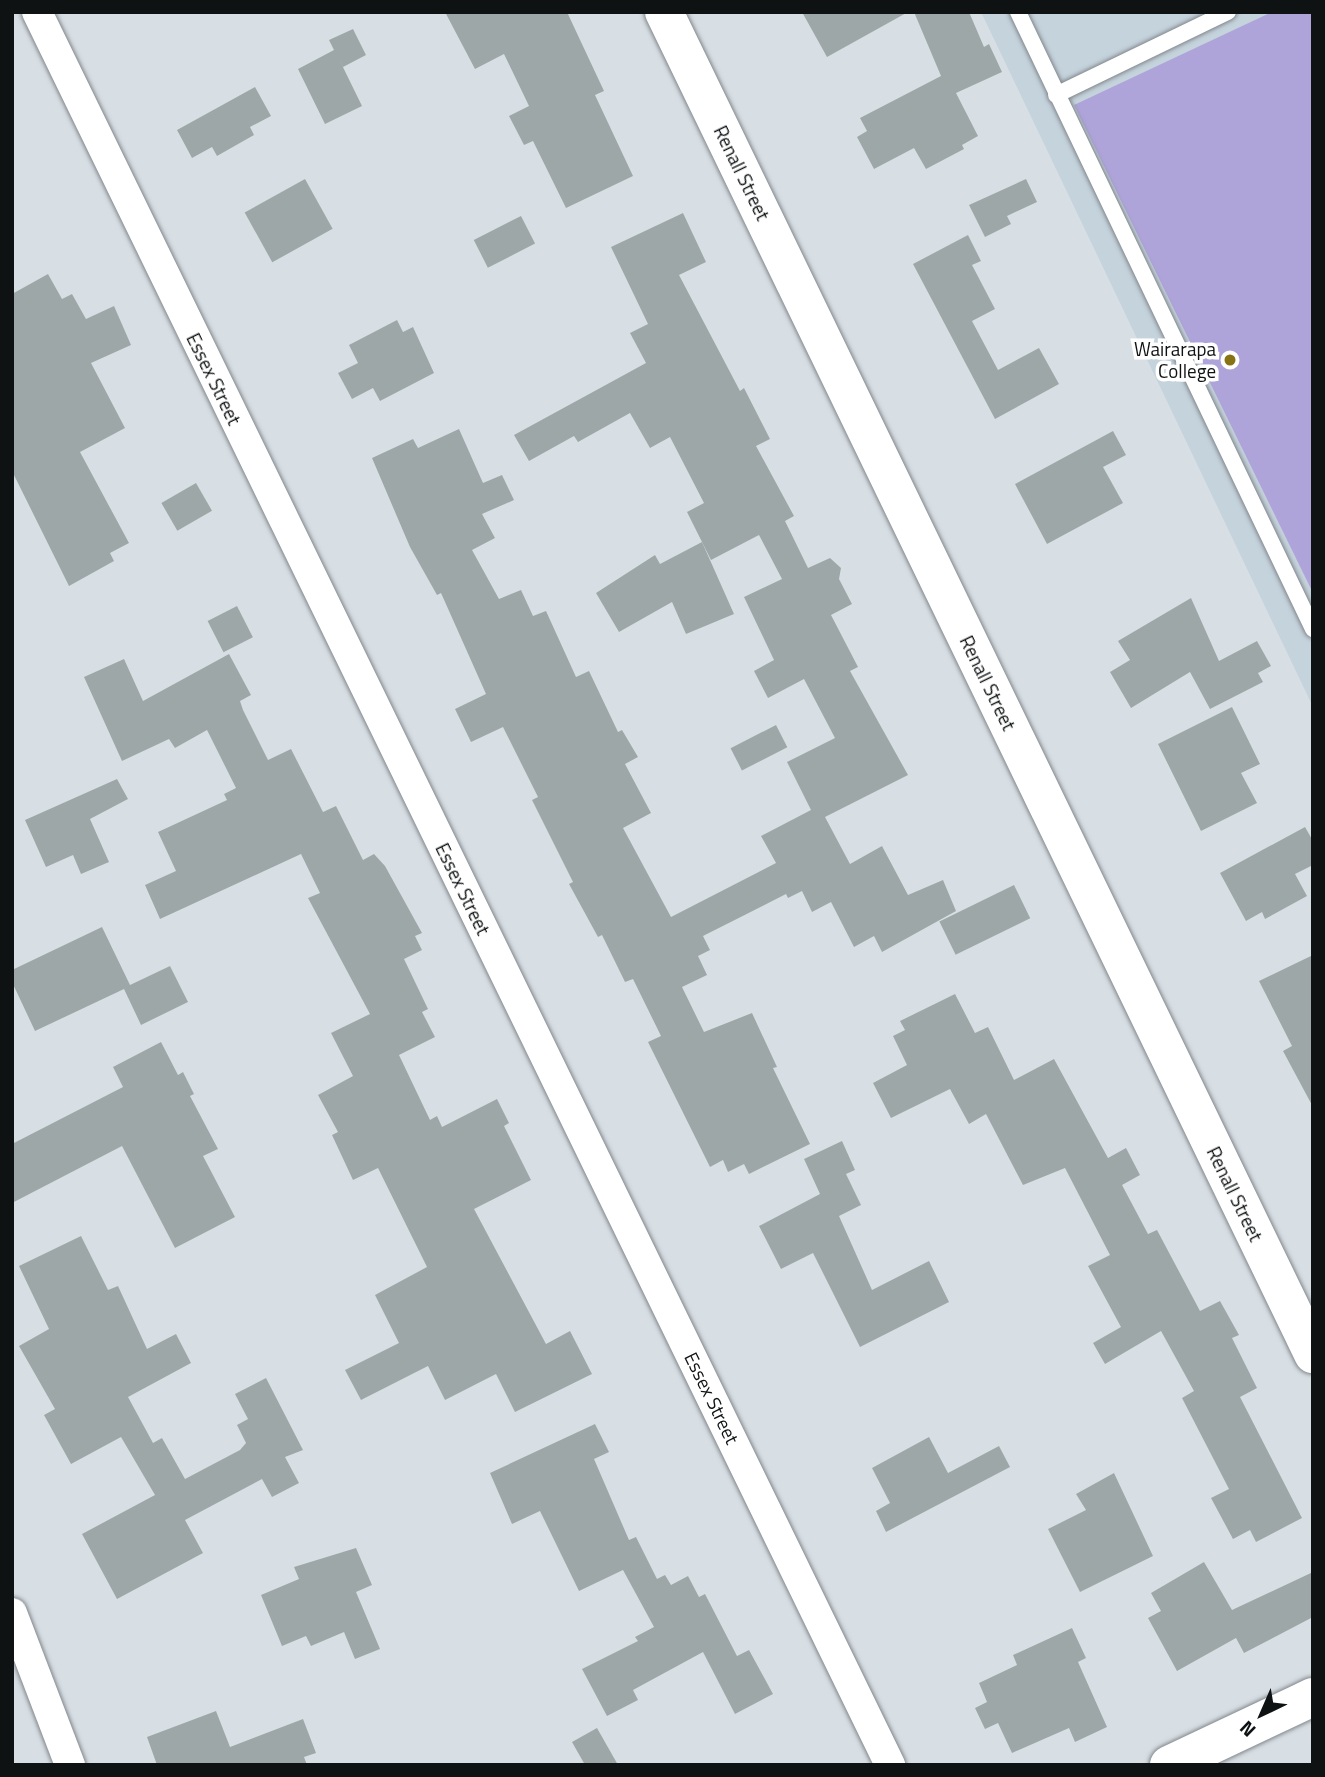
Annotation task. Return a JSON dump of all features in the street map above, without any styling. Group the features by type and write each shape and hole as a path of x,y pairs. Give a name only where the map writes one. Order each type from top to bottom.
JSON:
{"street":[{"name":"Essex Street","path":"37,12 890,1765"},
{"name":"Renall Street","path":"664,12 1313,1354"},
{"path":"12,1614 70,1765"},
{"path":"1169,1765 1313,1697"}],"lane":[{"path":"1018,12 1313,629"},
{"path":"1056,95 1228,12"}],"shaded area":[{"name":"Wairarapa College","path":"981,12 1313,12 1313,707"},
{"name":"Wairarapa College","path":"1272,12 1313,12 1313,593 1074,105"}],"building":[{"path":"445,12 567,12 604,91 595,95 633,176 566,208 533,141 524,145 509,116 529,106 504,54 475,69"},
{"path":"802,12 908,12 827,57"},
{"path":"914,12 969,12 984,47 989,44 1002,72 956,93 978,136 962,145 964,149 926,169 914,148 874,169 857,137 867,131 860,118 941,76"},
{"path":"353,29 366,55 343,67 339,59 362,106 325,124 298,69 334,50 329,40"},
{"path":"255,87 271,116 250,127 254,135 217,156 212,147 192,158 177,130"},
{"path":"305,179 333,229 272,262 245,212"},
{"path":"1026,179 1037,202 1007,216 1011,224 985,237 969,205"},
{"path":"683,213 706,262 679,275 740,391 744,388 770,439 756,446 794,516 785,521 808,568 830,558 841,568 839,579 852,604 831,615 858,667 850,671 908,775 825,817 850,864 882,846 908,895 943,880 956,911 882,952 874,936 854,947 831,902 812,912 802,891 788,898 786,894 703,936 710,950 698,956 707,975 682,987 704,1032 752,1013 777,1067 773,1068 810,1144 749,1174 744,1164 728,1172 723,1160 710,1167 648,1042 661,1036 633,979 625,982 602,935 598,937 569,884 573,882 532,800 538,797 503,727 471,742 455,709 486,694 441,593 437,595 410,547 372,458 413,439 418,448 459,429 483,483 502,475 514,500 482,514 495,538 472,550 499,599 521,590 533,616 546,611 576,677 589,671 618,732 622,730 638,757 625,764 651,813 623,828 671,917 776,863 761,836 811,810 787,762 835,738 804,679 768,698 754,671 774,660 744,597 782,579 759,535 711,560 687,512 704,503 670,437 650,448 630,413 578,442 574,436 529,461 514,435 646,363 630,333 648,324 611,247"},
{"path":"521,216 535,244 488,268 474,240"},
{"path":"968,235 981,261 972,265 995,309 972,321 998,370 1039,348 1059,384 995,419 913,264"},
{"path":"48,274 62,299 72,294 86,319 114,306 131,345 91,363 125,428 80,452 129,543 110,553 114,561 69,586 12,471 12,294"},
{"path":"397,320 403,332 413,327 434,373 380,401 373,388 352,399 338,373 358,363 349,345"},
{"path":"1113,431 1126,455 1103,467 1123,503 1047,544 1015,484"},
{"path":"196,483 212,511 177,531 161,503"},
{"path":"702,542 734,614 686,634 672,602 619,632 596,593 655,555 660,564"},
{"path":"1191,598 1219,661 1257,641 1271,666 1258,673 1263,682 1210,709 1190,672 1131,708 1110,672 1130,660 1118,641"},
{"path":"237,606 253,637 223,652 208,621"},
{"path":"229,654 251,695 240,701 268,760 291,749 323,812 336,806 363,860 374,854 385,866 422,933 415,936 422,950 404,959 428,1009 422,1012 435,1037 399,1055 430,1120 437,1116 442,1127 497,1099 509,1123 504,1126 531,1180 474,1209 546,1344 570,1331 592,1374 515,1412 496,1374 445,1400 428,1366 361,1400 345,1370 399,1343 375,1295 427,1267 378,1168 353,1180 332,1135 338,1132 318,1095 353,1076 331,1033 370,1014 308,898 320,893 301,854 160,919 145,885 176,871 158,832 227,800 224,794 236,788 207,730 175,748 169,739 122,761 84,677 124,659 143,701"},
{"path":"1232,707 1260,764 1241,773 1257,803 1201,831 1158,744"},
{"path":"776,725 787,747 742,770 731,748"},
{"path":"117,779 128,799 90,819 109,862 81,874 73,855 46,867 25,820"},
{"path":"1305,827 1313,841 1313,865 1295,874 1307,896 1265,919 1262,912 1246,921 1220,873"},
{"path":"1014,885 1030,918 956,955 939,921"},
{"path":"102,927 130,985 170,966 188,1002 141,1025 124,989 35,1031 12,982 12,970"},
{"path":"1313,955 1313,1107 1283,1051 1292,1046 1259,981"},
{"path":"955,994 975,1033 988,1027 1014,1080 1054,1059 1108,1158 1126,1148 1140,1175 1122,1185 1148,1234 1157,1230 1200,1311 1220,1301 1239,1335 1232,1338 1257,1388 1240,1397 1302,1518 1256,1542 1250,1530 1233,1539 1211,1498 1229,1489 1182,1398 1194,1391 1161,1331 1105,1364 1093,1343 1121,1327 1088,1266 1110,1255 1065,1168 1023,1185 986,1114 969,1124 950,1089 891,1118 873,1083 907,1065 893,1036 905,1030 900,1021"},
{"path":"161,1042 178,1075 183,1072 194,1094 190,1096 218,1149 203,1156 235,1217 175,1248 122,1146 12,1203 12,1144 123,1087 113,1067"},
{"path":"842,1141 855,1170 846,1174 861,1205 839,1216 872,1290 929,1261 949,1302 860,1347 813,1253 781,1269 759,1226 820,1194 804,1159"},
{"path":"81,1236 108,1290 118,1286 147,1349 176,1334 191,1363 128,1397 153,1443 162,1438 185,1479 240,1450 246,1443 237,1425 248,1419 235,1394 266,1378 303,1450 285,1457 299,1483 272,1497 262,1479 185,1520 203,1553 117,1599 82,1534 155,1495 121,1437 71,1464 44,1415 55,1409 19,1346 49,1329 19,1266"},
{"path":"595,1424 609,1452 594,1459 629,1540 636,1537 657,1579 665,1575 671,1585 688,1576 699,1597 705,1594 737,1656 749,1650 773,1694 735,1714 703,1652 633,1690 638,1700 607,1716 582,1669 638,1641 635,1637 654,1627 623,1570 579,1591 540,1511 512,1524 490,1473"},
{"path":"929,1437 948,1473 999,1446 1010,1467 886,1532 876,1511 890,1503 872,1468"},
{"path":"1114,1473 1153,1556 1080,1592 1048,1529 1086,1510 1076,1494"},
{"path":"356,1548 372,1585 356,1592 380,1649 355,1659 344,1632 311,1646 306,1636 282,1646 261,1595 299,1579 294,1567"},
{"path":"1204,1562 1232,1610 1313,1572 1313,1617 1244,1653 1236,1638 1177,1671 1148,1618 1161,1611 1151,1593"},
{"path":"1072,1628 1086,1658 1078,1662 1107,1727 1075,1742 1069,1728 1012,1753 998,1723 985,1729 975,1708 987,1702 979,1683 1017,1665 1013,1655"},
{"path":"216,1711 230,1747 303,1719 316,1753 304,1757 307,1765 157,1765 147,1737"},
{"path":"597,1728 618,1765 585,1765 572,1742"}],"place":[{"name":"Wairarapa College","path":"1230,360"}]}
